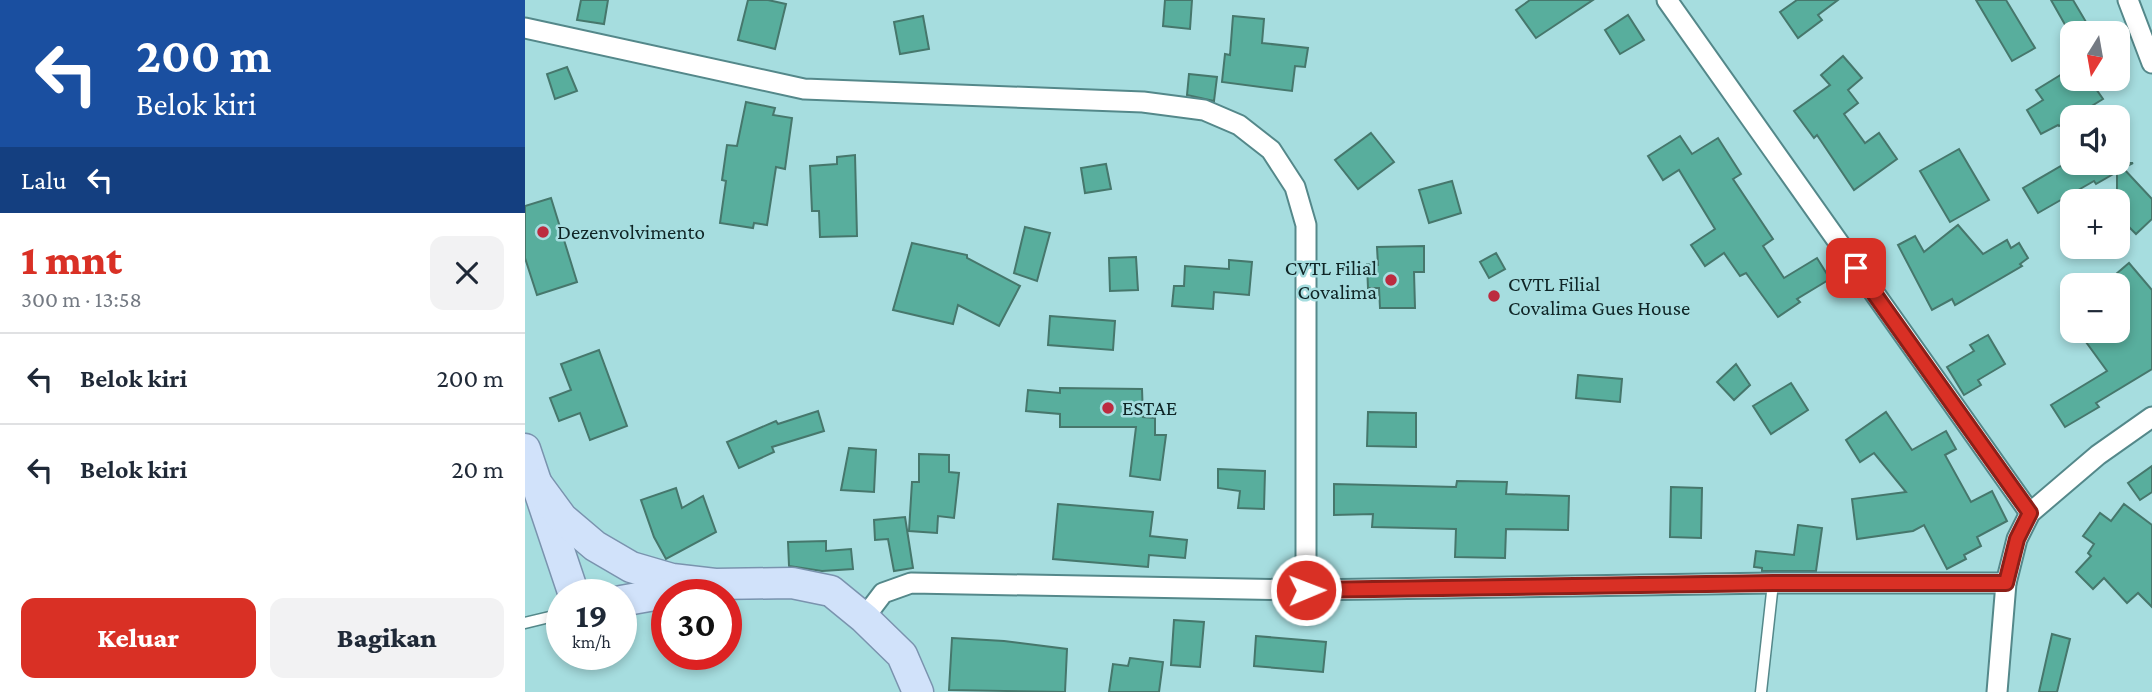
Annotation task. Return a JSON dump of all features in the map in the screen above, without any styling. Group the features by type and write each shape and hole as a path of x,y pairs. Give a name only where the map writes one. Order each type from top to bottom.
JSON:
{"main road":[{"path":"525,449 569,579"},
{"path":"537,484 562,518 595,546 631,567 672,579"},
{"path":"742,583 792,583 831,591 864,618 902,656 918,692"}],"street":[{"path":"1667,0 2030,513"},
{"path":"2128,0 2152,63"},
{"path":"525,28 804,89 1143,102 1204,110 1239,125 1271,150 1295,187 1306,225 1306,590"},
{"path":"1997,692 2006,583 2017,539 2030,513 2098,455 2152,417"},
{"path":"864,618 883,593 911,583 1306,590 1773,583 2006,583"}],"lane":[{"path":"1761,692 1773,583"},
{"path":"525,623 546,618"}],"building":[{"path":"581,0 608,0 604,24 577,20"},
{"path":"748,0 786,4 775,49 738,40"},
{"path":"1165,0 1192,0 1190,29 1163,26"},
{"path":"1530,0 1593,0 1536,38 1516,10"},
{"path":"1797,0 1838,0 1818,15 1822,20 1798,38 1780,12"},
{"path":"1976,0 2006,0 2035,48 2012,61"},
{"path":"2051,0 2073,0 2085,21 2063,21"},
{"path":"1628,15 1644,40 1620,54 1605,30"},
{"path":"923,16 929,49 900,54 894,22"},
{"path":"1233,16 1264,19 1262,43 1308,48 1305,67 1295,66 1292,91 1222,82 1225,54 1230,55"},
{"path":"1843,56 1862,78 1848,90 1858,103 1844,114 1865,143 1879,133 1897,159 1854,190 1817,135 1814,138 1794,111 1830,85 1821,75"},
{"path":"567,67 577,91 555,99 547,74"},
{"path":"1189,74 1217,77 1214,101 1187,95"},
{"path":"2060,75 2060,91 2097,91 2103,99 2093,105 2060,105 2060,125 2041,134 2027,110 2043,100 2036,90"},
{"path":"746,102 775,108 773,115 792,118 785,169 776,167 767,225 754,223 753,228 720,223 726,181 722,180 727,145 737,146"},
{"path":"1371,133 1394,162 1358,189 1335,160"},
{"path":"1680,136 1692,154 1718,138 1741,174 1733,179 1773,239 1763,246 1784,278 1817,258 1830,279 1797,299 1800,302 1778,317 1746,273 1740,276 1724,253 1705,266 1691,245 1715,229 1679,170 1663,180 1648,156"},
{"path":"1959,149 1989,200 1950,222 1920,171"},
{"path":"855,155 857,236 820,237 819,211 812,211 810,166 837,164 837,157"},
{"path":"1106,164 1111,189 1085,193 1081,168"},
{"path":"2060,166 2060,175 2112,175 2080,189 2060,189 2060,200 2038,213 2023,188"},
{"path":"2117,175 2130,175 2152,199 2152,219 2136,234 2130,228 2130,189 2117,189"},
{"path":"1452,181 1461,213 1429,223 1419,190"},
{"name":"Dezenvolvimento","path":"551,198 577,282 537,295 525,258 525,206"},
{"path":"1958,225 1983,254 2007,240 2011,248 2019,243 2028,258 2020,264 2022,266 1955,305 1952,299 1932,310 1898,245 1915,236 1924,252"},
{"path":"1025,227 1050,233 1037,281 1014,273"},
{"path":"912,243 967,255 967,258 1020,286 999,326 958,305 953,324 893,310"},
{"name":"CVTL Filial Covalima","path":"1424,246 1424,272 1414,272 1415,308 1380,308 1379,288 1368,288 1367,264 1378,265 1377,247"},
{"path":"1496,253 1505,269 1489,278 1480,262"},
{"path":"1136,257 1138,290 1110,291 1109,258"},
{"path":"1229,260 1252,262 1249,295 1214,292 1213,309 1172,306 1174,286 1184,286 1185,266 1229,269"},
{"path":"2129,263 2152,290 2152,369 2096,403 2099,407 2065,427 2051,405 2107,371 2087,343 2130,343 2130,273 2117,273"},
{"path":"1050,316 1115,321 1113,350 1048,345"},
{"path":"1988,335 2005,364 1978,380 1981,385 1964,395 1947,367 1974,351 1970,345"},
{"path":"599,350 627,426 590,440 580,413 559,421 550,398 571,390 561,364"},
{"path":"1736,364 1750,385 1734,400 1717,382"},
{"path":"1578,375 1622,379 1620,402 1576,398"},
{"path":"1791,383 1808,410 1771,434 1753,406"},
{"name":"ESTAE","path":"1060,388 1142,389 1143,417 1155,418 1155,435 1166,435 1160,480 1130,476 1136,427 1060,427 1060,414 1026,411 1028,390 1060,393"},
{"path":"818,411 824,431 772,447 774,452 739,468 727,442 776,421 778,424"},
{"path":"1368,412 1416,413 1416,447 1367,446"},
{"path":"1886,412 1912,450 1946,431 1956,449 1945,455 1971,502 1992,491 2007,521 1977,537 1981,546 1964,555 1966,559 1947,569 1924,525 1913,531 1857,539 1852,499 1906,492 1874,453 1860,462 1846,440"},
{"path":"849,448 876,450 874,492 841,490"},
{"path":"919,454 949,455 949,472 959,473 954,518 938,516 937,533 909,531 912,482 919,482"},
{"path":"2152,466 2152,492 2140,500 2128,483"},
{"path":"1218,469 1265,471 1264,509 1238,508 1240,491 1218,488"},
{"path":"1457,481 1507,482 1506,494 1569,496 1568,530 1506,529 1505,558 1455,557 1456,529 1372,527 1373,514 1334,515 1334,484 1456,487"},
{"path":"1671,487 1702,488 1701,538 1670,537"},
{"path":"676,488 682,508 703,496 716,532 666,559 654,537 641,500"},
{"path":"1058,504 1153,512 1150,536 1187,540 1185,558 1149,555 1148,567 1053,559"},
{"path":"2124,504 2152,525 2152,607 2138,593 2127,603 2104,578 2093,589 2076,572 2091,556 2088,553 2094,544 2083,536 2100,513 2111,521"},
{"path":"905,517 913,568 894,571 888,539 875,540 874,520"},
{"path":"1798,525 1822,528 1816,571 1762,571 1762,568 1754,567 1756,551 1794,555"},
{"path":"826,541 826,551 851,549 853,569 822,571 789,566 788,542"},
{"path":"1174,620 1204,622 1200,667 1171,665"},
{"path":"2052,634 2070,639 2057,692 2039,692"},
{"path":"1256,636 1326,642 1323,672 1254,666"},
{"path":"952,638 1067,649 1065,692 949,690"},
{"path":"1130,658 1163,662 1159,692 1109,692 1113,664 1128,666"}],"place":[{"name":"Dezenvolvimento","path":"543,232"},
{"name":"CVTL Filial Covalima","path":"1391,280"},
{"name":"CVTL Filial Covalima Gues House","path":"1494,296"},
{"name":"ESTAE","path":"1108,408"}],"route":[{"path":"1306,590 1773,583 2006,583 2017,539 2030,513 1856,268"}]}
